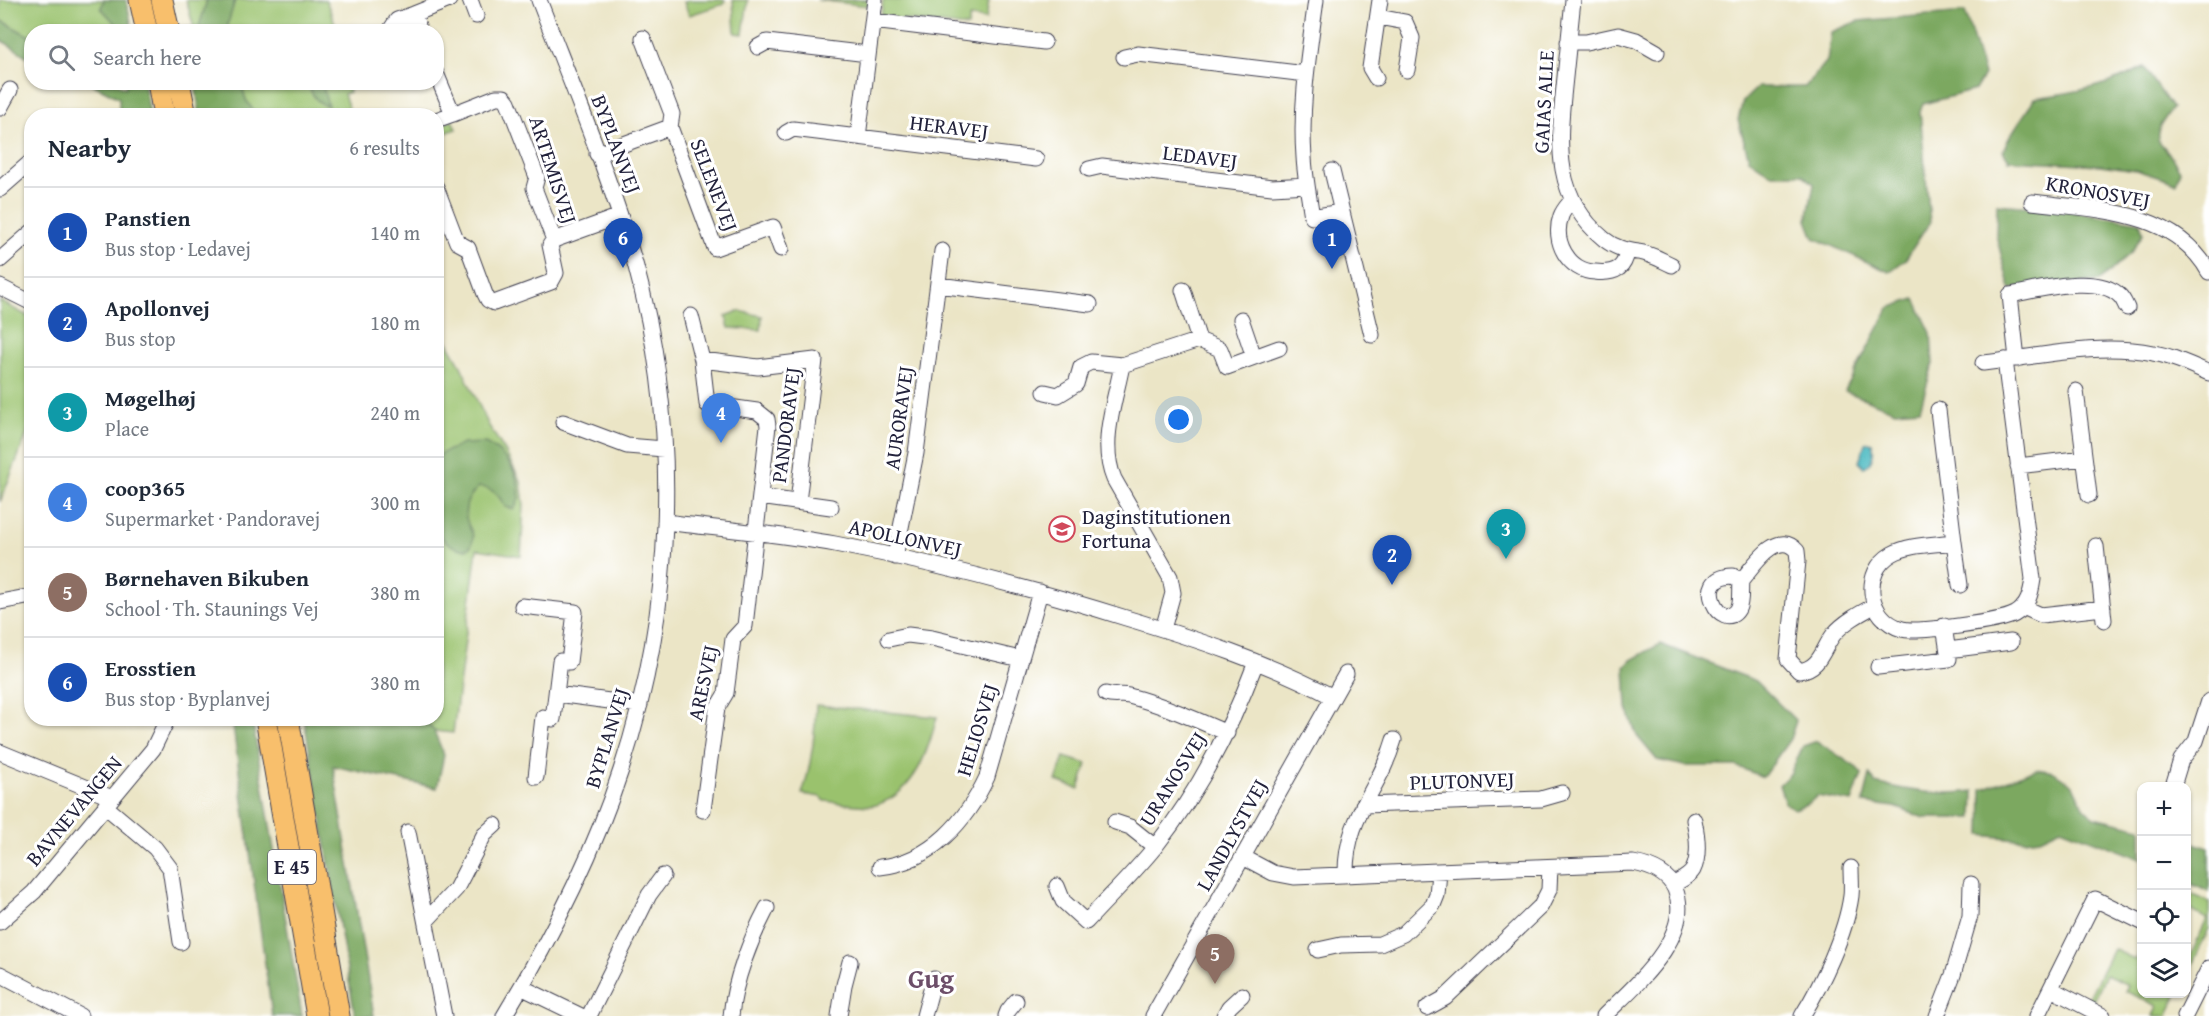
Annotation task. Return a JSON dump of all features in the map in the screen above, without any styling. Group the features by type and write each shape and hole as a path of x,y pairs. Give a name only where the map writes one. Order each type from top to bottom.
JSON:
{"highway":[{"path":"140,0 145,24"},
{"path":"162,0 167,24"},
{"path":"159,90 163,108"},
{"path":"181,90 184,108"},
{"name":"E 45","path":"267,726 317,1016"},
{"name":"E 45","path":"289,726 339,1016"}],"street":[{"path":"394,24 397,20 449,0"},
{"path":"470,0 476,16"},
{"name":"BYPLANVEJ","path":"504,1016 560,917 597,836 621,770 640,705 653,645 659,604 665,522 664,449 654,352 636,270 620,216 539,0"},
{"path":"858,137 875,0"},
{"path":"1316,0 1306,74 1304,156 1307,185 1312,217 1341,212"},
{"path":"1376,78 1370,68 1380,0"},
{"name":"GAIAS ALLE","path":"1573,0 1559,154 1572,200 1583,219 1605,240 1627,252 1638,252 1672,265"},
{"path":"414,14 417,24"},
{"path":"1378,17 1405,22 1412,38 1407,70"},
{"path":"873,21 1044,42"},
{"name":"GAIAS ALLE","path":"1569,42 1586,42 1618,35 1636,40 1657,52"},
{"name":"SELENEVEJ","path":"643,38 672,114 670,127 715,248 773,227 781,249"},
{"path":"758,47 766,42 868,54"},
{"path":"1124,57 1138,54 1306,74"},
{"path":"0,108 10,90"},
{"path":"443,90 453,114"},
{"name":"ARTEMISVEJ","path":"444,117 496,98 504,98 508,102 537,177 534,188 554,240"},
{"name":"SELENEVEJ","path":"597,154 670,127"},
{"name":"HERAVEJ","path":"786,133 793,129 1036,159"},
{"name":"LEDAVEJ","path":"1089,169 1102,166 1272,187 1307,185"},
{"path":"0,189 24,168"},
{"path":"1332,171 1371,335"},
{"path":"1572,200 1562,214 1559,236 1560,245 1570,261 1578,268 1590,272 1611,271 1619,268 1625,261 1627,252"},
{"name":"KRONOSVEJ","path":"2032,202 2130,215 2155,223 2184,241 2209,272"},
{"name":"ARTEMISVEJ","path":"444,208 457,242 468,248 485,294 488,300 494,303 551,282 556,273 550,252 550,245 554,240 620,216"},
{"path":"0,260 24,239"},
{"name":"AURORAVEJ","path":"895,557 916,453 942,251"},
{"path":"1954,543 1901,549 1880,564 1872,578 1871,596 1874,606 1883,618 1901,629 1918,630 1999,620 2015,614 2023,607 2031,594 2033,579 2018,466 2011,360 2010,295 2089,284 2106,288 2120,296 2127,308"},
{"path":"938,285 1090,304"},
{"path":"0,287 24,299"},
{"path":"1183,290 1199,340"},
{"name":"PANDORAVEJ","path":"691,316 702,360 707,404 757,411 766,419 768,426 756,533"},
{"path":"1241,319 1254,357"},
{"path":"1046,392 1058,395 1076,384 1081,367 1091,362 1122,366 1199,340 1220,349 1227,367 1279,348"},
{"path":"1983,363 2087,350 2126,350 2153,353 2184,362 2209,373"},
{"name":"PANDORAVEJ","path":"702,360 758,367 815,360 798,502"},
{"path":"1122,366 1108,438 1109,467 1170,577 1173,593 1163,629"},
{"path":"2076,391 2089,495"},
{"path":"1938,410 1960,585"},
{"path":"563,422 627,446 664,449"},
{"path":"2018,466 2084,458"},
{"name":"PANDORAVEJ","path":"760,497 831,507"},
{"name":"APOLLONVEJ","path":"665,522 834,544 1040,591 1163,629 1257,662 1297,678 1333,697"},
{"name":"ARESVEJ","path":"704,810 717,708 726,693 733,639 745,626 756,533"},
{"path":"1741,581 1779,542 1786,542 1797,550 1798,561 1788,659 1799,671 1808,670 1816,664 1835,633 1874,606"},
{"path":"2023,607 2041,615 2103,614 2096,546"},
{"name":"HELIOSVEJ","path":"880,867 897,866 922,854 957,826 978,797 987,777 1040,591"},
{"path":"0,602 24,598"},
{"path":"522,606 575,612 569,662 560,661 553,718 543,717 536,777"},
{"path":"1878,667 1949,659 1944,626"},
{"path":"889,639 908,635 932,638 1020,659"},
{"path":"1948,650 2011,642"},
{"name":"URANOSVEJ","path":"1057,886 1064,901 1086,922 1155,847 1183,810 1207,771 1227,733 1257,662"},
{"name":"LANDLYSTVEJ","path":"1153,1016 1346,674"},
{"path":"556,694 640,705"},
{"name":"URANOSVEJ","path":"1106,694 1115,697 1125,695 1157,704 1227,733"},
{"path":"2175,782 2181,760 2196,741 2209,701"},
{"name":"BAVNEVANGEN","path":"0,922 34,892 153,749 164,726"},
{"name":"PLUTONVEJ","path":"1346,875 1348,840 1363,805 1388,760 1394,740"},
{"path":"0,752 109,802 155,848 170,868 181,942"},
{"name":"PLUTONVEJ","path":"1363,805 1541,799 1562,793"},
{"path":"1673,885 1693,869 1697,836 1694,820"},
{"name":"URANOSVEJ","path":"1115,822 1130,827 1155,847"},
{"path":"426,921 456,889 484,836 495,825"},
{"path":"408,832 444,1016"},
{"path":"1243,857 1282,876 1439,872 1633,863 1656,870 1673,885 1679,901 1679,911 1670,939 1642,979 1604,1016"},
{"path":"1427,1008 1444,998 1542,906 1549,890 1550,867"},
{"path":"1802,1016 1830,962 1843,927 1851,896 1851,868"},
{"path":"1318,950 1341,945 1380,944 1403,934 1432,905 1437,895 1439,872"},
{"path":"589,1016 649,895 663,876"},
{"path":"1937,1016 1953,975 1970,916 1971,884"},
{"path":"2037,1016 2095,899 2137,920"},
{"path":"731,1016 734,995 756,929 768,908"},
{"path":"839,1016 850,962"},
{"path":"2185,1016 2209,968"},
{"path":"0,974 80,1016"},
{"path":"924,1016 934,979"},
{"path":"521,987 574,1014"},
{"path":"2051,989 2103,1016"},
{"path":"1224,1016 1229,1007 1242,994"},
{"path":"1006,1016 1016,1001"}],"green space":[{"path":"0,0 104,0 101,8 116,24 24,24 24,33 0,20"},
{"path":"104,0 126,0 131,24 116,24 101,8"},
{"path":"186,0 207,0 200,24 193,24"},
{"path":"207,0 235,0 228,24 200,24"},
{"path":"235,0 326,0 335,24 228,24"},
{"path":"725,0 724,4 689,15 684,2"},
{"path":"733,0 748,0 743,34 735,33"},
{"path":"817,0 868,0 868,6"},
{"path":"883,0 989,0 986,19 970,17 968,27 881,17"},
{"path":"1965,12 1984,75 1975,90 1923,104 1920,111 1930,222 1905,260 1889,272 1814,238 1807,220 1814,184 1802,174 1771,174 1749,159 1738,120 1743,101 1758,87 1805,87 1827,61 1831,32 1858,21"},
{"path":"0,20 24,33 24,54 8,44 0,40"},
{"path":"2144,67 2172,108 2160,126 2158,140 2180,170 2176,183 2136,170 2100,165 2009,160 2003,151 2034,98 2091,88"},
{"path":"104,90 145,90 149,108 119,108 119,98"},
{"path":"196,90 243,90 251,108 199,108"},
{"path":"243,90 348,90 349,92 344,94 349,108 251,108"},
{"path":"324,90 328,106 320,103 311,91"},
{"path":"452,120 456,129 444,133 444,123"},
{"path":"1997,204 2056,209 2140,222 2143,234 2132,252 2099,281 2010,289 1996,235"},
{"path":"1915,299 1931,333 1933,364 1920,409 1895,411 1845,391 1889,308"},
{"path":"0,301 24,314 24,442 0,502"},
{"path":"739,311 762,316 761,330 729,328 726,316"},
{"path":"444,336 459,362 489,426 521,482 524,505 521,556 477,549 453,733 434,731 429,726 444,726"},
{"path":"485,443 498,451 511,466 517,480 519,495 514,509 505,507 495,493 479,487 471,495 466,508 466,519 473,535 472,544 463,549 444,540 444,452 463,444"},
{"path":"1660,644 1756,681 1796,721 1790,739 1763,777 1736,766 1685,766 1657,760 1637,736 1627,708 1625,667 1631,660"},
{"path":"816,705 937,717 924,757 910,781 890,799 871,806 859,805 825,801 821,797 802,794 812,750"},
{"path":"233,726 253,726 302,1016 272,1016"},
{"path":"305,726 429,726 434,731 444,755 437,788 333,766 374,1016 355,1016"},
{"path":"1817,741 1857,768 1862,774 1852,802 1817,796 1809,803 1794,809 1785,803 1779,785 1790,774 1803,746"},
{"path":"1064,757 1087,764 1079,789 1056,781"},
{"path":"2036,769 2054,772 2073,785 2084,808 2095,817 2137,827 2137,857 2061,828 2040,838 2025,840 1981,835 1982,789"},
{"path":"1870,775 1875,783 1912,790 1937,793 1974,791 1973,818 1924,818 1895,807 1863,803"},
{"path":"2191,842 2209,848 2209,892 2191,884"},
{"path":"2191,894 2209,902 2209,928 2191,967 2191,955 2207,919 2191,910"},
{"path":"2113,949 2136,960 2137,958 2137,996 2125,991 2128,985 2106,975 2092,1003 2087,1001"},
{"path":"2140,998 2176,998 2167,1016 2154,1016 2158,1006"}],"water":[{"path":"1865,443 1872,443 1873,453 1871,460 1864,467 1859,462"}],"place":[{"name":"Erosstien","path":"623,268"},
{"name":"Panstien","path":"1332,269"},
{"name":"coop365","path":"721,443"},
{"name":"Daginstitutionen Fortuna","path":"1062,529"},
{"name":"Møgelhøj","path":"1506,559"},
{"name":"Apollonvej","path":"1392,585"},
{"name":"Børnehaven Bikuben","path":"1215,984"}],"district":[{"name":"Gug","path":"931,979"}]}
